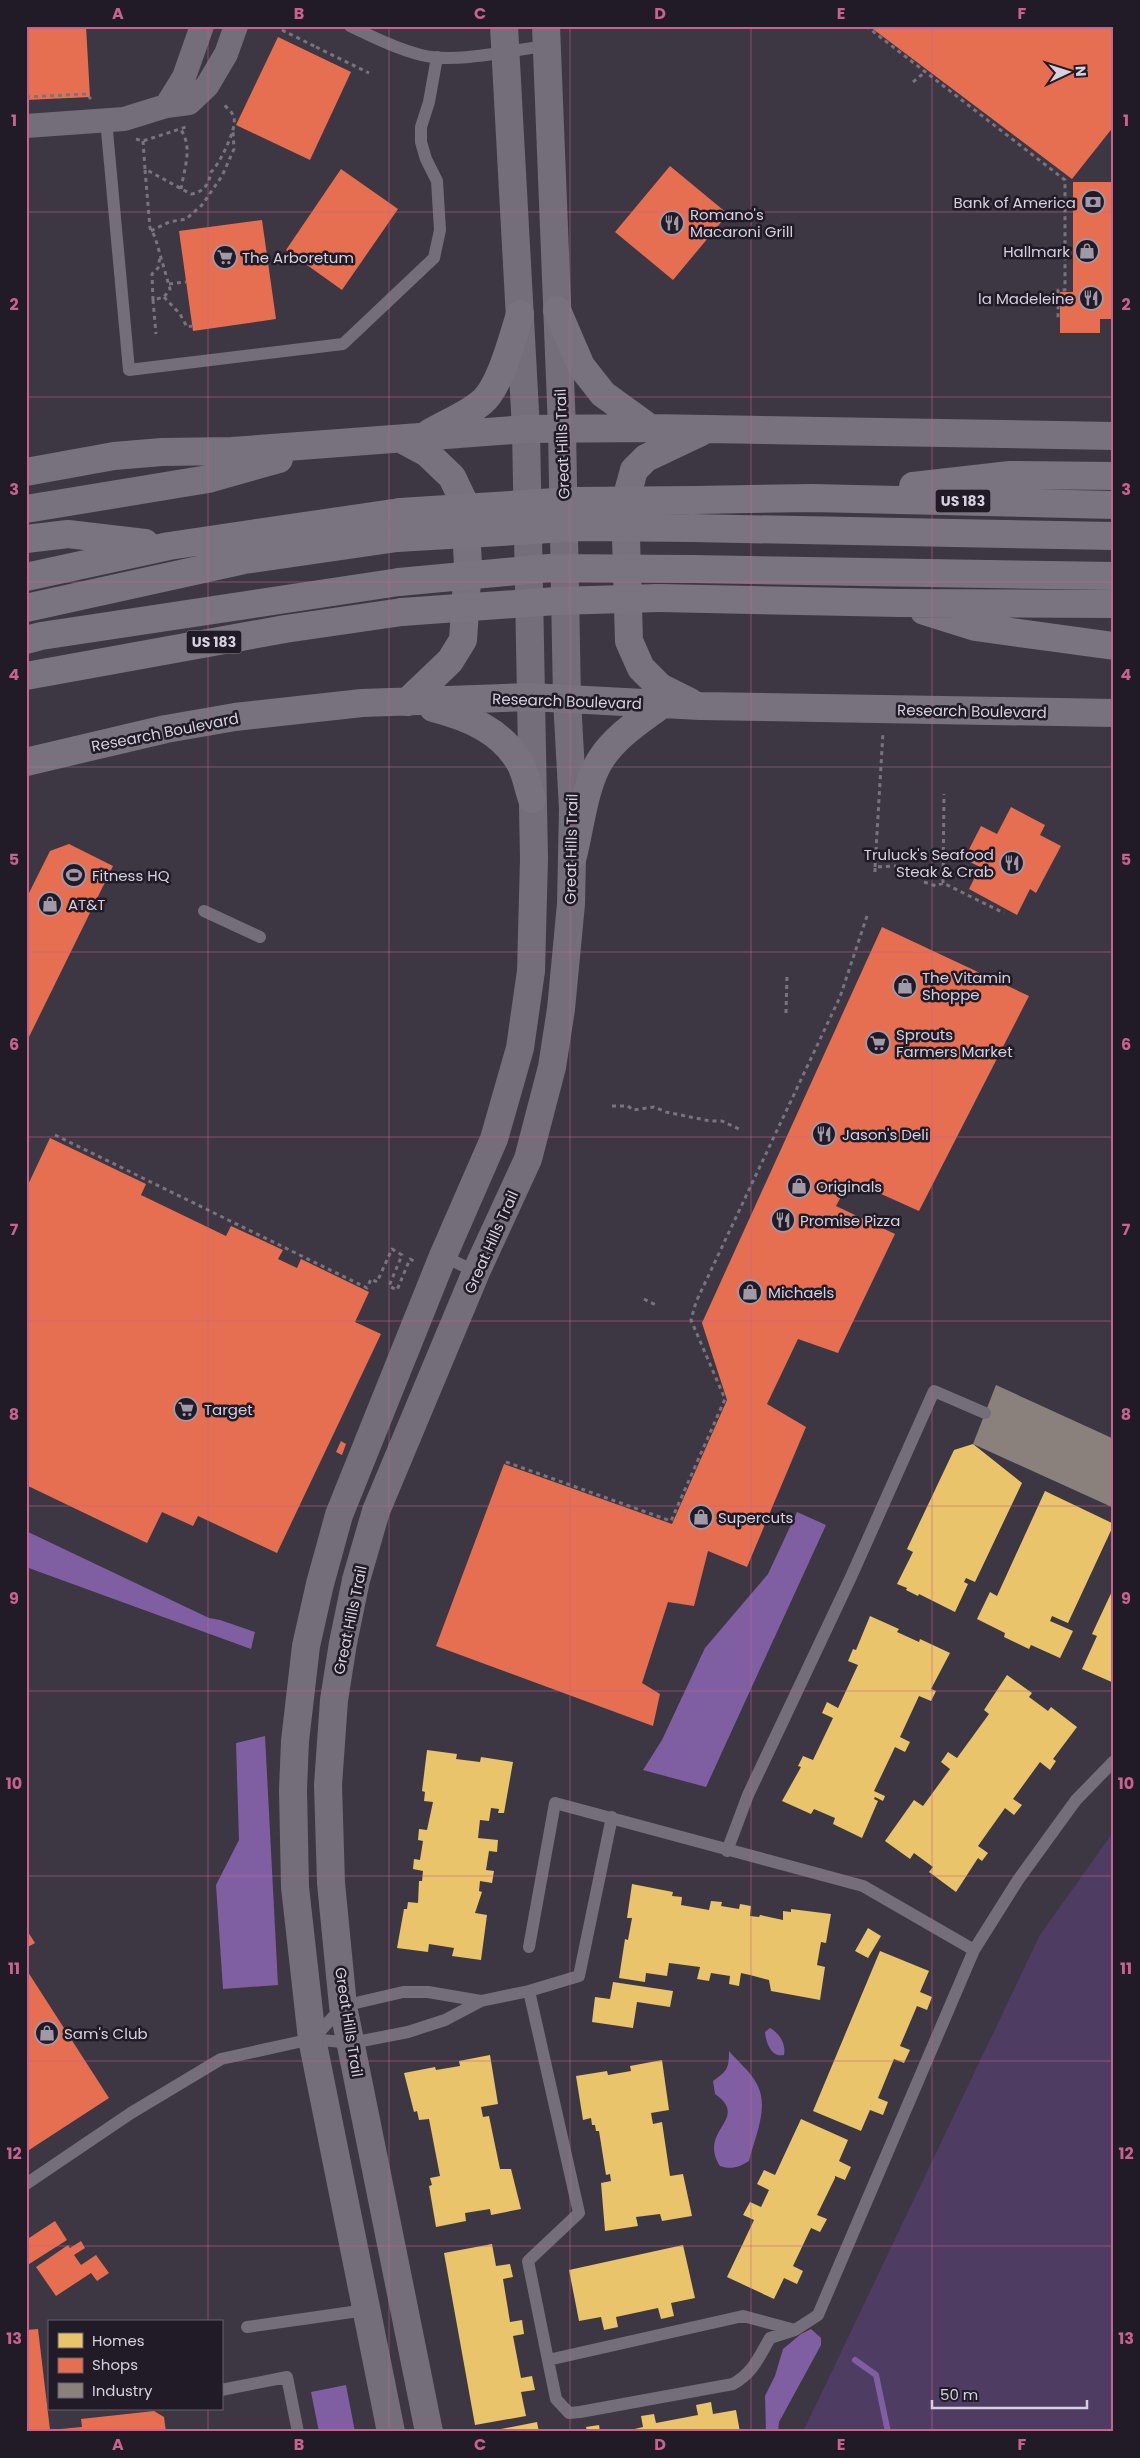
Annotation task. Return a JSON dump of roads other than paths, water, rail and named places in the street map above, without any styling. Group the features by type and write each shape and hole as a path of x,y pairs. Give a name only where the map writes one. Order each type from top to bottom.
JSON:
{"highway":[{"path":"812,498 1010,475 1114,476"},
{"name":"US 183","path":"26,577 169,546 400,512 571,501 812,498 1114,505"},
{"path":"26,608 244,560 397,538 584,527 1114,536"},
{"path":"26,539 68,534 169,546"},
{"path":"26,640 41,636 399,582 549,568 1114,576"},
{"name":"US 183","path":"26,676 285,629 402,612 557,601 695,597 898,603 1114,604"},
{"path":"898,603 976,627 1114,646"}],"main road":[{"path":"557,310 581,366 603,394 650,428"},
{"path":"411,438 484,401 506,360 520,314"},
{"path":"700,706 660,687 641,668 630,641 625,503 634,470 646,458 709,428"},
{"path":"26,472 143,454 232,451 526,430 709,428 1114,436"},
{"path":"407,702 450,660 463,640 468,566 465,504 452,477 411,438"},
{"path":"26,509 208,479 338,443"},
{"name":"Research Boulevard","path":"26,762 166,729 235,717 362,703 530,697 662,705 1114,714"},
{"path":"407,702 465,716 484,727 505,744 520,765 532,799"},
{"path":"574,856 589,787 600,760 618,737 662,705"}],"street":[{"path":"166,106 184,77 202,26"},
{"path":"26,126 100,112 124,119 166,106 189,103 208,86 226,54 236,26"},
{"name":"Great Hills Trail","path":"429,2432 343,2006 331,1883 328,1785 334,1700 356,1580 376,1511 476,1272 528,1159 552,1068 567,950 574,856 567,699 562,429 546,36"},
{"path":"391,2432 312,2040 295,1887 293,1790 298,1704 306,1646 320,1584 339,1515 444,1256 494,1139 520,1048 531,971 534,859 526,430 505,39"}],"lane":[{"path":"350,26 421,55 436,57 480,55 505,39 546,36"},
{"path":"100,112 129,370 343,344 434,258 440,230 437,181 426,159 421,142 421,126 429,102 436,57"},
{"path":"204,911 260,937"},
{"path":"444,1256 476,1272"},
{"path":"727,1851 748,1795 852,1577 934,1391 985,1413"},
{"path":"529,1991 579,2213 528,2262 556,2399 569,2412 580,2412 733,2384 743,2378 756,2365 770,2338 795,2330 818,2315 974,1950 1018,1880 1076,1800 1114,1761"},
{"path":"529,1947 555,1803 612,1817 727,1851 863,1886 974,1950"},
{"path":"26,2184 131,2113 221,2059 312,2040 351,2043 408,2032 445,2020 481,2001 529,1991 579,1976 612,1817"},
{"path":"312,2040 343,2006 403,1992 428,1992 481,2001"},
{"path":"247,2327 366,2310"},
{"path":"548,2360 744,2316 795,2330"},
{"path":"222,2390 287,2377 298,2432"}],"waterway":[{"path":"855,2360 876,2375 888,2432"}],"place":[{"name":"Bank of America","path":"1093,202"},
{"name":"Romano's Macaroni Grill","path":"672,223"},
{"name":"Hallmark","path":"1087,251"},
{"name":"The Arboretum","path":"225,257"},
{"name":"la Madeleine","path":"1091,298"},
{"name":"Truluck's Seafood Steak & Crab","path":"1012,863"},
{"name":"Fitness HQ","path":"74,875"},
{"name":"AT&T","path":"50,904"},
{"name":"The Vitamin Shoppe","path":"905,986"},
{"name":"Sprouts Farmers Market","path":"878,1043"},
{"name":"Jason's Deli","path":"824,1134"},
{"name":"Originals","path":"799,1186"},
{"name":"Promise Pizza","path":"783,1220"},
{"name":"Michaels","path":"750,1292"},
{"name":"Target","path":"186,1409"},
{"name":"Supercuts","path":"701,1517"},
{"name":"Sam's Club","path":"47,2033"}]}
